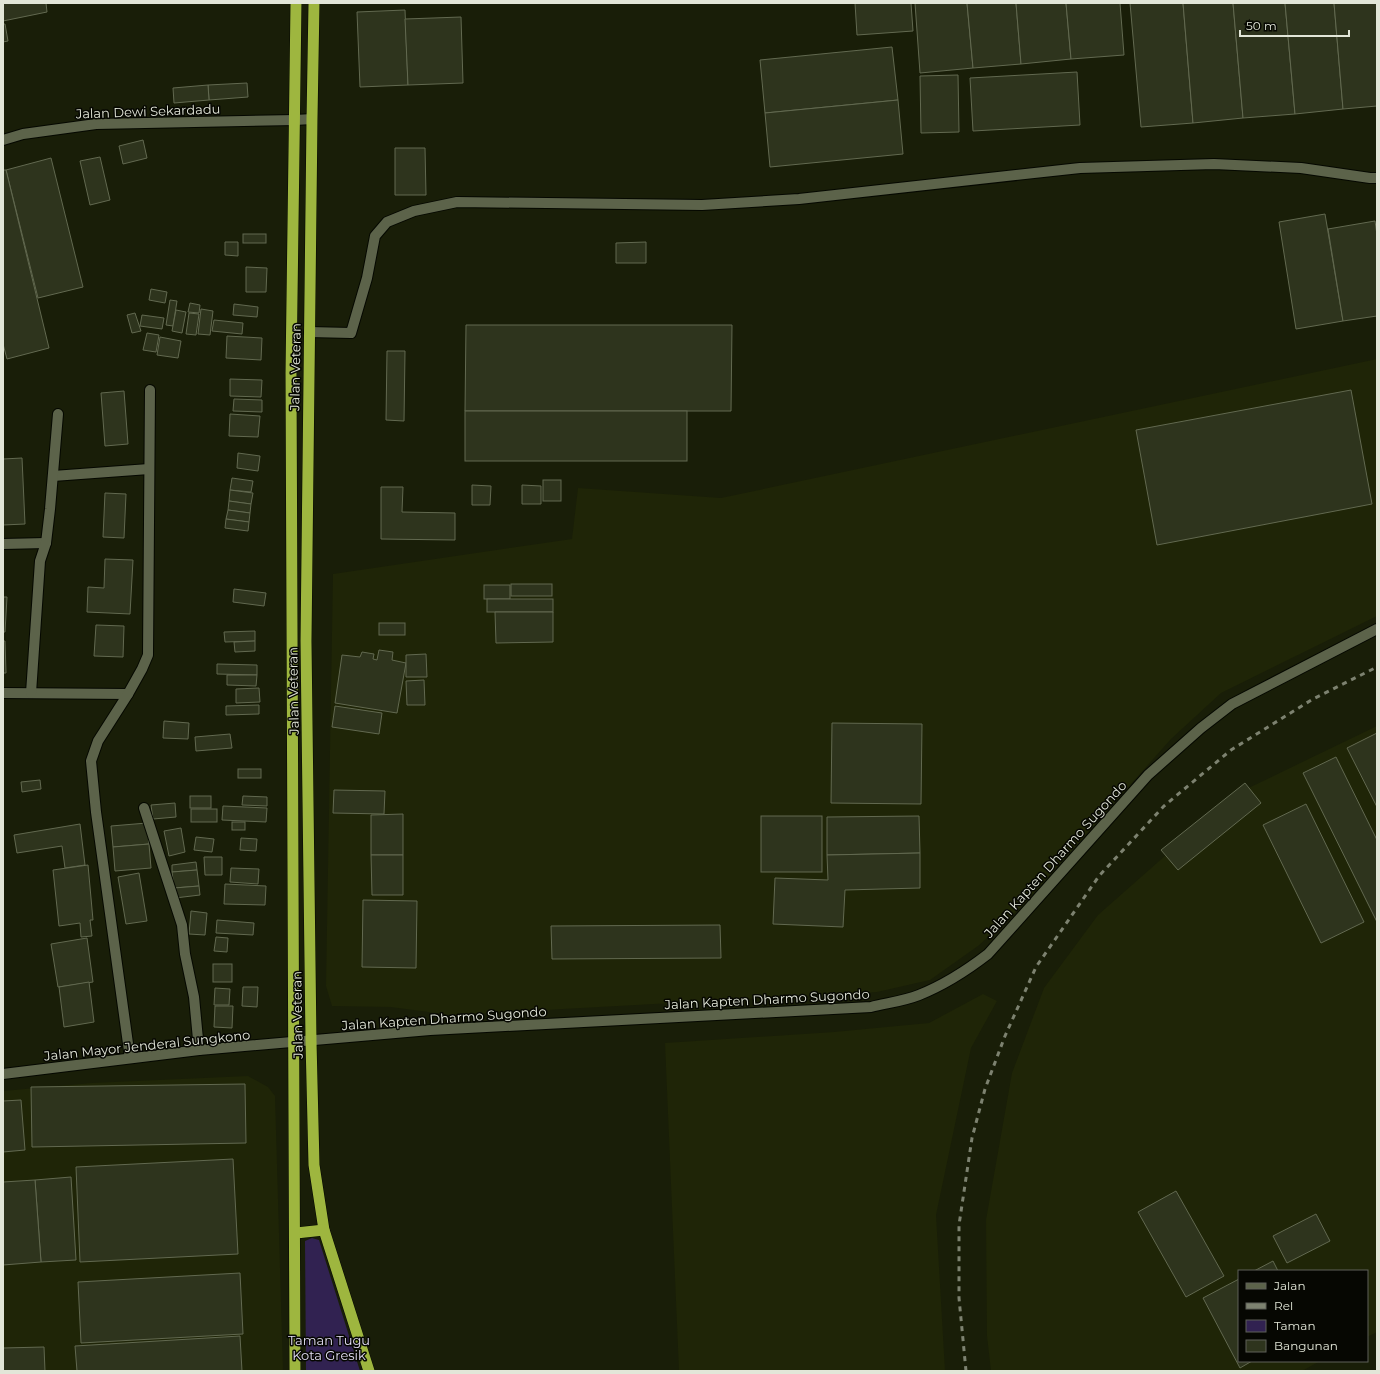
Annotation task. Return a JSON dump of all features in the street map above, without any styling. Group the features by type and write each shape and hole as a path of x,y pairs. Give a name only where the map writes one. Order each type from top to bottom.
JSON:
{"highway":[{"name":"Jalan Veteran","path":"296,3 291,373 296,1371"},
{"name":"Jalan Veteran","path":"314,3 306,641 314,1165 324,1230 369,1371"},
{"path":"296,1233 324,1230"}],"street":[{"name":"Jalan Dewi Sekardadu","path":"3,140 23,134 96,124 312,119"},
{"path":"309,332 351,334 368,278 375,236 387,222 414,211 457,202 710,204 799,199 1080,168 1214,164 1301,168 1377,178"},
{"path":"130,1058 96,812 91,761 98,741 128,694 148,655 150,390"},
{"path":"31,693 40,561 46,543 54,476 58,414"},
{"path":"54,476 150,469"},
{"path":"3,544 46,543"},
{"name":"Jalan Kapten Dharmo Sugondo","path":"294,1043 430,1030 871,1007 918,995 952,980 988,954 1148,775 1201,728 1232,704 1377,629"},
{"path":"3,693 128,694"},
{"path":"144,808 182,925 185,954 194,997 199,1050"},
{"name":"Jalan Mayor Jenderal Sungkono","path":"3,1074 199,1050 294,1043"}],"shaded area":[{"path":"1377,359 1377,616 1221,693 1171,739 1023,905 978,946 930,980 877,992 451,1015 391,1007 332,1006 326,986 333,574 572,539 578,488 721,498"},
{"path":"1377,726 1377,1332 1368,1336 1368,1270 1238,1270 1238,1362 1318,1362 1302,1371 991,1371 987,1336 986,1220 1012,1073 1044,988 1098,915 1234,795"},
{"path":"983,994 997,1001 971,1048 936,1215 945,1371 679,1371 665,1043 834,1032 929,1023"},
{"path":"248,1076 268,1087 275,1096 283,1371 3,1371 3,1091 92,1083"}],"green space":[{"name":"Taman Tugu Kota Gresik","path":"312,1238 319,1240 360,1371 306,1371 305,1241"}],"building":[{"path":"3,3 46,3 47,12 3,21"},
{"path":"855,3 911,3 913,31 857,35"},
{"path":"915,3 967,3 973,68 920,73"},
{"path":"967,3 1016,3 1021,64 973,68"},
{"path":"1016,3 1066,3 1071,59 1021,64"},
{"path":"1066,3 1120,3 1124,55 1071,59"},
{"path":"1130,3 1183,3 1193,123 1141,127"},
{"path":"1183,3 1233,3 1243,118 1193,123"},
{"path":"1233,3 1285,3 1295,114 1243,118"},
{"path":"1285,3 1334,3 1343,109 1295,114"},
{"path":"1334,3 1377,3 1377,106 1343,109"},
{"path":"405,10 408,85 360,87 357,12"},
{"path":"461,17 463,83 408,85 405,19"},
{"path":"3,24 5,24 8,41 3,42"},
{"path":"892,47 898,100 765,113 760,60"},
{"path":"1077,72 1080,125 973,131 970,78"},
{"path":"958,75 959,132 921,133 920,76"},
{"path":"247,83 248,97 209,100 208,85"},
{"path":"208,85 209,100 174,103 173,88"},
{"path":"898,100 903,154 770,167 765,113"},
{"path":"143,140 147,158 123,164 119,146"},
{"path":"395,148 425,148 426,195 395,195"},
{"path":"100,157 110,200 90,205 80,161"},
{"path":"51,158 83,287 38,298 6,170"},
{"path":"3,170 6,170 49,348 7,359 3,344"},
{"path":"1325,214 1343,321 1296,329 1279,222"},
{"path":"1375,221 1377,235 1377,316 1343,321 1328,229"},
{"path":"243,234 266,234 266,243 243,243"},
{"path":"225,242 238,242 238,256 225,255"},
{"path":"646,242 646,263 616,263 616,243"},
{"path":"246,267 267,268 266,292 246,292"},
{"path":"151,289 167,292 165,303 149,300"},
{"path":"170,300 177,301 173,326 166,325"},
{"path":"190,303 200,305 199,313 188,312"},
{"path":"234,304 258,307 257,317 233,315"},
{"path":"201,309 213,311 210,335 198,334"},
{"path":"176,310 186,312 182,333 172,331"},
{"path":"135,313 141,331 132,333 127,315"},
{"path":"189,313 199,314 196,335 186,334"},
{"path":"142,315 164,318 162,329 140,326"},
{"path":"214,320 243,323 242,334 212,331"},
{"path":"466,325 732,325 731,411 465,411"},
{"path":"147,333 159,335 156,352 143,350"},
{"path":"227,336 262,338 261,360 226,358"},
{"path":"160,337 181,341 178,358 157,355"},
{"path":"387,351 405,351 404,421 386,420"},
{"path":"230,379 262,380 261,397 230,396"},
{"path":"1351,390 1372,504 1157,545 1136,430"},
{"path":"124,391 128,444 105,446 101,393"},
{"path":"234,399 262,400 262,412 233,411"},
{"path":"465,411 687,411 687,461 465,461"},
{"path":"230,414 260,416 258,437 229,436"},
{"path":"238,453 260,456 258,471 237,468"},
{"path":"22,458 25,524 3,525 3,459"},
{"path":"232,478 253,481 251,492 230,490"},
{"path":"543,480 561,480 561,501 543,501"},
{"path":"472,485 491,486 490,505 472,505"},
{"path":"522,485 541,486 541,504 522,504"},
{"path":"381,487 403,487 402,512 455,513 455,540 381,539"},
{"path":"230,490 253,493 251,504 229,501"},
{"path":"105,493 126,494 124,538 103,537"},
{"path":"229,501 251,504 250,513 228,510"},
{"path":"228,510 250,513 249,522 226,519"},
{"path":"226,519 249,522 248,531 225,528"},
{"path":"105,559 133,560 130,614 87,612 88,587 104,588"},
{"path":"511,584 552,584 552,596 511,596"},
{"path":"484,585 510,585 510,599 484,599"},
{"path":"234,589 266,593 264,606 233,602"},
{"path":"3,597 7,597 5,632 3,632"},
{"path":"487,599 553,599 553,612 487,612"},
{"path":"495,612 553,612 553,642 496,643"},
{"path":"379,623 405,623 405,635 379,635"},
{"path":"96,625 124,626 123,657 94,656"},
{"path":"255,631 255,641 225,642 224,632"},
{"path":"3,641 5,641 6,673 3,673"},
{"path":"255,641 255,651 235,652 234,642"},
{"path":"379,650 393,652 392,660 406,663 397,713 335,703 342,655 360,657 362,652 374,654 373,659 377,660"},
{"path":"426,654 427,677 406,677 406,655"},
{"path":"217,664 257,665 257,675 217,674"},
{"path":"227,675 257,675 256,686 227,685"},
{"path":"424,680 425,705 407,705 406,681"},
{"path":"259,688 260,702 236,703 236,689"},
{"path":"259,705 259,714 226,715 226,706"},
{"path":"335,706 382,713 379,734 332,727"},
{"path":"164,721 189,723 188,739 163,738"},
{"path":"832,723 922,724 921,804 831,803"},
{"path":"1377,733 1377,807 1347,748"},
{"path":"230,734 232,748 196,751 195,737"},
{"path":"1336,757 1377,840 1377,922 1303,773"},
{"path":"238,769 261,769 261,778 238,778"},
{"path":"40,780 41,789 22,792 21,782"},
{"path":"1245,783 1261,803 1178,870 1161,850"},
{"path":"334,790 385,791 384,814 333,813"},
{"path":"190,796 211,796 211,808 190,808"},
{"path":"243,796 267,797 267,806 242,805"},
{"path":"175,803 176,817 153,819 151,805"},
{"path":"1306,804 1364,922 1321,943 1263,825"},
{"path":"223,806 267,808 266,822 222,820"},
{"path":"191,809 217,809 217,822 191,822"},
{"path":"403,814 403,855 371,855 371,815"},
{"path":"761,816 822,816 822,872 761,872"},
{"path":"919,816 920,853 827,855 827,817"},
{"path":"232,822 245,822 245,830 232,830"},
{"path":"147,823 149,844 113,847 111,826"},
{"path":"80,824 85,865 65,868 62,846 17,853 14,835"},
{"path":"181,828 185,852 169,856 164,831"},
{"path":"196,837 214,839 212,852 194,850"},
{"path":"241,838 257,839 256,851 240,850"},
{"path":"149,844 151,868 115,871 113,847"},
{"path":"920,853 920,888 845,890 843,927 773,924 775,878 828,880 827,855"},
{"path":"371,855 403,855 403,895 372,895"},
{"path":"204,857 222,857 222,875 205,875"},
{"path":"196,862 197,870 172,872 172,865"},
{"path":"88,865 93,920 90,920 92,936 81,937 80,923 59,926 53,870"},
{"path":"231,868 259,869 258,884 230,882"},
{"path":"197,870 199,886 174,888 172,872"},
{"path":"139,873 147,921 126,924 118,877"},
{"path":"225,884 266,886 265,905 224,904"},
{"path":"199,886 200,895 175,898 174,888"},
{"path":"363,900 417,901 416,968 362,967"},
{"path":"191,911 207,913 205,935 189,934"},
{"path":"217,920 254,923 253,935 216,933"},
{"path":"720,925 721,958 552,959 551,926"},
{"path":"216,937 228,938 227,952 214,951"},
{"path":"87,938 93,982 58,987 51,944"},
{"path":"213,964 232,964 232,982 213,982"},
{"path":"89,982 94,1022 64,1027 59,987"},
{"path":"243,987 258,987 257,1007 242,1006"},
{"path":"215,988 230,989 229,1005 214,1005"},
{"path":"215,1006 233,1006 232,1028 214,1027"},
{"path":"245,1084 246,1143 32,1147 31,1087"},
{"path":"21,1100 25,1150 3,1152 3,1101"},
{"path":"233,1159 238,1254 80,1262 76,1167"},
{"path":"71,1177 76,1260 41,1262 35,1180"},
{"path":"35,1180 41,1262 3,1265 3,1182"},
{"path":"1176,1191 1224,1276 1186,1297 1138,1212"},
{"path":"1316,1214 1330,1241 1287,1263 1273,1236"},
{"path":"1273,1261 1278,1270 1256,1270"},
{"path":"240,1273 243,1334 81,1343 78,1282"},
{"path":"1238,1280 1238,1362 1250,1362 1240,1368 1203,1298"},
{"path":"240,1336 242,1371 77,1371 75,1346"},
{"path":"44,1347 45,1371 3,1371 3,1348"}],"railway":[{"path":"966,1371 959,1298 959,1225 972,1138 985,1089 1005,1036 1036,967 1099,876 1164,806 1231,750 1313,699 1377,667"}]}
